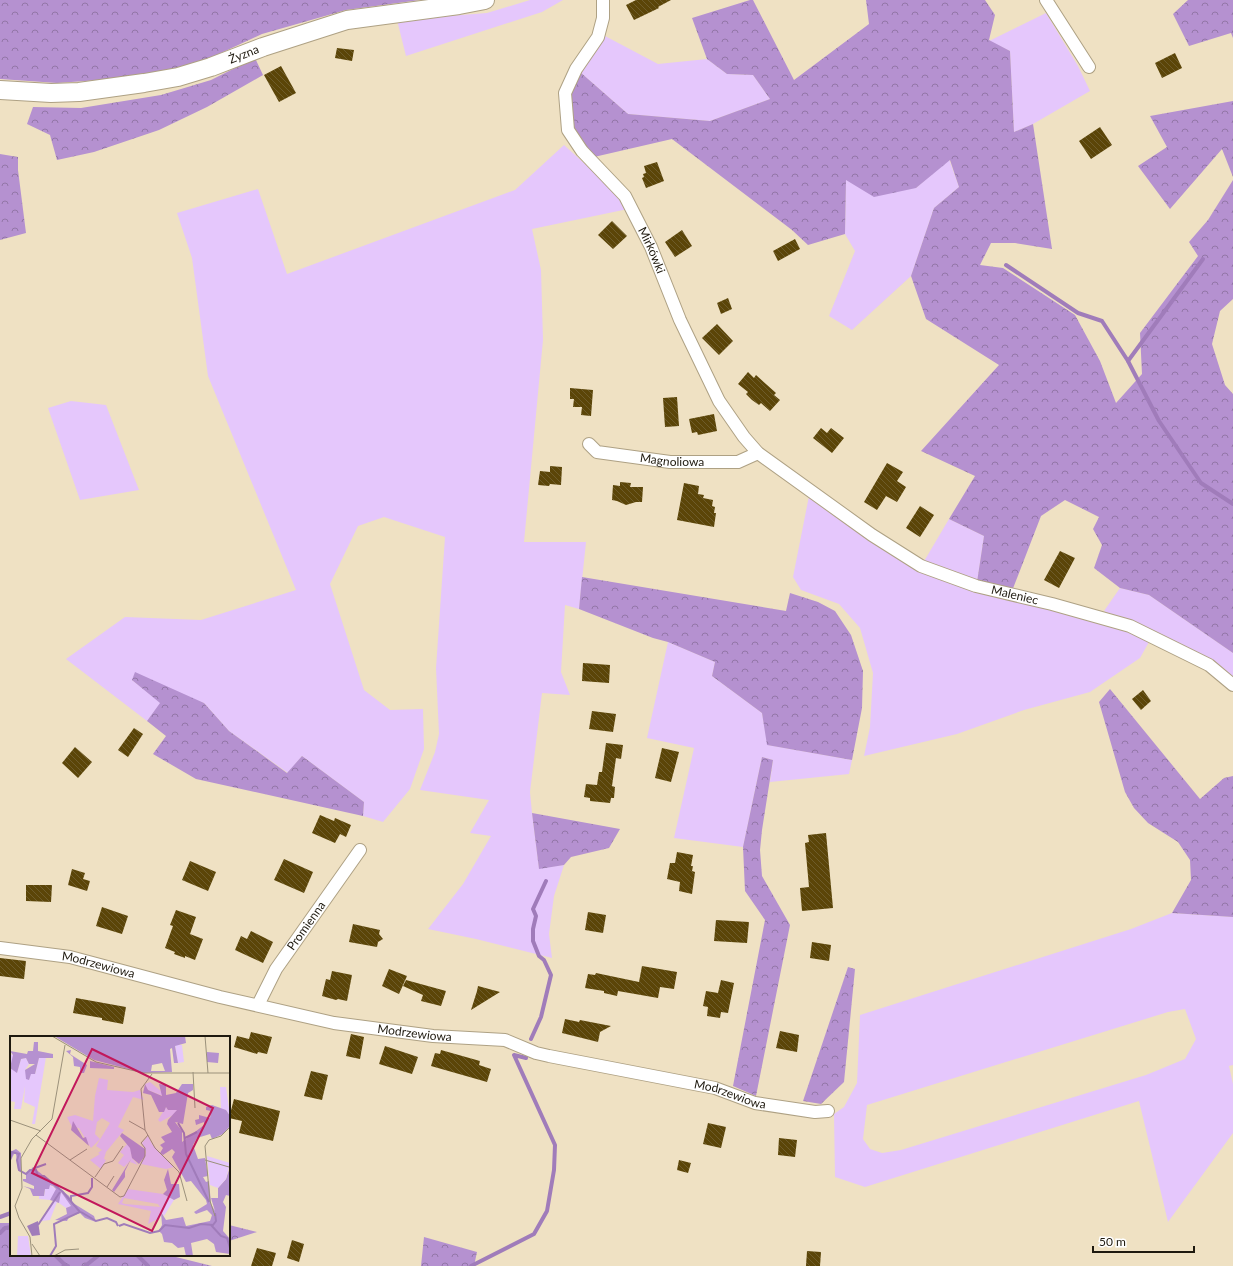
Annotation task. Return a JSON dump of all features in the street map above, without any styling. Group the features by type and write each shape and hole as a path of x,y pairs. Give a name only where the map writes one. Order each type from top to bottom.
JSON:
{"street":[{"name":"Żyzna","path":"0,90 51,93 79,92 178,77 211,67 263,47 347,20 460,5 485,0"},
{"name":"Mirkówki","path":"603,0 604,18 598,37 576,69 565,93 568,130 582,151 625,196 652,247 680,320 719,401 744,437 758,452 806,486"},
{"path":"1046,0 1089,67"},
{"name":"Magnoliowa","path":"589,444 597,452 670,462 738,462 758,452"},
{"name":"Maleniec","path":"806,486 872,535 921,566 976,586 1052,604 1130,626 1209,665 1233,685"},
{"name":"Promienna","path":"258,1006 276,969 360,850"},
{"name":"Modrzewiowa","path":"0,948 70,957 258,1006 334,1023 433,1036 505,1040 536,1053 715,1088 755,1103 815,1112 828,1111"}],"shaded area":[{"path":"530,0 563,0 542,12 406,56 397,20 487,13"},
{"path":"1046,13 1078,66 1090,91 1033,124 1014,132 1010,51 989,41"},
{"path":"605,36 658,64 707,59 727,74 753,75 770,99 710,121 628,114 580,72"},
{"path":"564,145 607,184 628,209 532,229 541,270 543,340 524,542 586,542 579,609 565,605 561,672 570,695 542,693 530,792 539,868 564,865 554,896 549,934 552,958 428,929 463,884 491,836 470,833 489,800 420,790 435,752 439,734 436,668 445,537 384,517 358,526 330,584 364,690 390,710 423,709 424,749 410,789 383,822 363,816 364,802 302,756 288,773 229,731 204,703 132,680 161,703 147,721 66,659 125,617 201,620 296,590 208,376 192,258 177,213 258,189 287,274 515,190"},
{"path":"949,159 959,187 934,208 911,276 852,330 829,316 855,251 845,234 846,180 916,188"},
{"path":"71,401 106,405 139,490 80,500 48,408"},
{"path":"809,496 912,565 1120,627 1149,642 1140,658 1090,692 1024,710 957,734 864,756 870,727 873,673 860,628 839,604 801,590 793,577"},
{"path":"949,519 984,536 977,582 923,563"},
{"path":"1120,588 1149,595 1233,653 1233,677 1195,653 1104,611"},
{"path":"668,642 715,662 712,676 762,713 768,745 852,760 849,774 770,782 773,760 762,757 743,847 674,838 694,748 647,738"},
{"path":"1172,913 1233,917 1233,1065 1229,1066 1233,1084 1233,1133 1168,1222 1139,1101 865,1187 835,1177 834,1114 844,1107 857,1083 860,1015 1131,929","holes":["1185,1009 1196,1039 1185,1059 1146,1075 901,1150 882,1153 870,1149 863,1139 867,1105 1168,1012"]}],"green space":[{"path":"0,0 420,0 346,10 262,34 208,59 142,77 57,83 0,79"},
{"path":"753,0 794,80 869,24 866,0 985,0 995,15 989,40 1010,51 1014,132 1033,124 1052,249 1015,243 991,243 980,265 1003,268 1075,315 1100,361 1116,403 1142,374 1140,333 1198,256 1189,242 1208,220 1233,180 1233,299 1220,311 1212,344 1225,385 1233,394 1233,653 1149,595 1120,588 1094,568 1102,545 1093,529 1099,517 1065,500 1041,516 1012,591 977,582 984,536 949,519 975,476 921,451 999,365 926,319 911,276 934,208 959,187 950,160 916,188 874,197 846,180 845,234 808,245 792,230 672,139 594,157 583,145 574,128 569,98 580,72 628,114 710,121 770,99 753,75 727,74 707,59 692,18"},
{"path":"1188,0 1233,0 1233,38 1231,33 1189,46 1173,14"},
{"path":"255,58 263,75 207,107 159,130 94,152 57,160 50,135 27,124 33,107 81,108 161,95 211,80"},
{"path":"1233,101 1233,177 1222,149 1170,209 1138,166 1167,147 1150,116"},
{"path":"0,154 18,157 18,170 26,233 0,240"},
{"path":"582,577 786,611 790,593 818,602 835,611 851,635 863,671 862,708 852,760 767,745 762,713 712,676 715,662 668,642 653,638 579,609"},
{"path":"135,672 204,703 229,731 287,773 302,756 364,802 363,816 196,779 153,754 166,736 147,721 160,703 132,680"},
{"path":"1110,689 1200,799 1224,778 1233,776 1233,917 1172,913 1191,880 1190,860 1178,842 1148,823 1134,808 1125,792 1099,702"},
{"path":"762,757 773,760 760,850 762,876 790,925 756,1096 733,1086 765,920 745,891 743,847"},
{"path":"532,813 620,829 609,848 571,857 564,865 539,869"},
{"path":"848,967 855,969 844,1082 821,1104 803,1101"},
{"path":"0,1223 10,1223 10,1256 172,1256 212,1266 0,1266"},
{"path":"230,1225 257,1232 230,1241"},
{"path":"424,1237 477,1252 474,1266 421,1266"}],"building":[{"path":"636,0 671,0 658,7 659,8 634,20 626,5"},
{"path":"337,48 354,50 352,61 335,58"},
{"path":"1175,53 1182,68 1162,78 1155,63"},
{"path":"281,66 296,93 279,102 264,75"},
{"path":"1100,127 1112,145 1091,159 1079,141"},
{"path":"657,162 664,181 646,188 642,178 644,177 643,174 646,173 644,166"},
{"path":"612,221 627,236 613,249 598,235"},
{"path":"682,230 692,246 675,257 665,242"},
{"path":"795,239 800,249 778,261 773,251"},
{"path":"728,298 732,309 721,314 717,303"},
{"path":"717,324 733,341 719,355 702,338"},
{"path":"748,372 754,378 756,375 776,393 774,395 780,400 770,411 761,403 759,405 752,400 746,394 748,392 738,384"},
{"path":"570,388 593,390 591,416 581,415 582,407 573,407 574,399 570,399"},
{"path":"677,397 679,426 665,427 663,398"},
{"path":"714,414 717,431 698,435 697,432 692,433 689,419"},
{"path":"821,428 827,433 831,428 844,438 832,453 813,438"},
{"path":"887,463 903,472 897,481 906,487 897,502 886,496 877,510 864,502"},
{"path":"550,466 562,467 561,485 538,485 540,471 550,472"},
{"path":"620,482 631,483 630,487 643,487 642,502 626,505 612,500 613,485 620,486"},
{"path":"684,483 699,486 698,494 704,495 703,498 713,500 712,506 715,507 714,513 716,513 714,527 677,520"},
{"path":"920,506 934,515 920,537 906,528"},
{"path":"1060,551 1075,558 1059,588 1044,580"},
{"path":"583,663 610,665 609,683 582,681"},
{"path":"1143,690 1151,701 1141,710 1132,699"},
{"path":"592,711 616,714 613,732 589,729"},
{"path":"134,728 143,734 128,757 118,750"},
{"path":"606,743 623,745 621,759 616,758 612,786 615,787 614,798 611,798 610,803 590,801 590,798 584,797 586,784 597,785 599,772 602,772"},
{"path":"75,747 92,762 78,778 62,763"},
{"path":"662,748 679,752 671,782 655,778"},
{"path":"320,815 334,821 335,818 351,825 346,837 340,834 335,843 312,833"},
{"path":"826,833 833,908 802,911 800,888 809,887 805,843 809,842 808,835"},
{"path":"677,852 693,855 691,866 693,866 692,871 695,872 692,894 679,891 680,882 667,879 670,863 675,863"},
{"path":"284,859 313,872 304,893 274,880"},
{"path":"190,861 216,872 208,891 182,880"},
{"path":"72,869 85,873 83,879 90,881 87,891 68,885"},
{"path":"26,885 52,885 51,902 26,901"},
{"path":"102,907 128,916 122,934 96,926"},
{"path":"176,910 196,917 190,934 203,939 195,960 174,954 175,952 165,948 173,926 170,925"},
{"path":"588,912 606,915 603,933 585,930"},
{"path":"716,920 749,922 747,943 714,941"},
{"path":"353,924 380,930 379,934 383,939 378,942 377,947 349,942"},
{"path":"251,931 273,942 263,963 235,950 241,936 247,939"},
{"path":"812,942 831,945 829,961 810,958"},
{"path":"0,958 26,961 24,979 0,976"},
{"path":"642,966 677,972 674,989 660,987 658,998 618,991 617,996 604,993 604,991 585,988 588,974 595,975 596,973 639,982"},
{"path":"389,969 407,976 399,994 382,986"},
{"path":"332,971 352,975 347,1001 322,996 326,979 330,980"},
{"path":"406,980 446,991 441,1006 421,1001 423,995 403,986"},
{"path":"721,980 734,983 728,1013 721,1012 720,1018 707,1016 708,1007 703,1006 706,991 718,993"},
{"path":"478,986 500,992 471,1010 477,991"},
{"path":"76,998 126,1007 123,1024 102,1020 102,1018 73,1013"},
{"path":"565,1019 579,1022 580,1020 611,1026 600,1032 598,1042 562,1033"},
{"path":"780,1031 799,1035 797,1052 776,1048"},
{"path":"251,1032 272,1037 267,1054 258,1052 257,1054 234,1047 237,1036 249,1039"},
{"path":"351,1034 364,1037 360,1059 346,1056"},
{"path":"385,1046 418,1057 412,1074 379,1064"},
{"path":"441,1050 480,1061 479,1065 491,1069 487,1082 431,1066 435,1053 440,1054"},
{"path":"311,1071 328,1075 322,1100 304,1096"},
{"path":"234,1099 280,1111 273,1141 239,1133 242,1121 230,1118"},
{"path":"708,1123 726,1127 721,1148 703,1144"},
{"path":"779,1138 797,1140 795,1157 778,1155"},
{"path":"679,1160 691,1163 688,1173 677,1170"},
{"path":"292,1240 304,1244 299,1262 287,1258"},
{"path":"257,1248 276,1253 272,1266 251,1266"},
{"path":"807,1251 821,1252 820,1266 806,1266"}],"waterway":[{"path":"1128,361 1203,259"},
{"path":"1006,265 1078,313 1102,321 1128,361 1159,421 1201,483 1233,504"},
{"path":"531,1039 541,1017 551,975 544,960 539,956 533,941 533,929 536,916 533,909 546,881"},
{"path":"471,1266 534,1234 547,1211 554,1170 555,1145 514,1055 526,1058"},
{"path":"0,1217 10,1213"},
{"path":"0,1233 5,1228 10,1227"},
{"path":"56,1256 66,1266 68,1266"},
{"path":"85,1266 98,1256"},
{"path":"138,1256 148,1266"}]}
